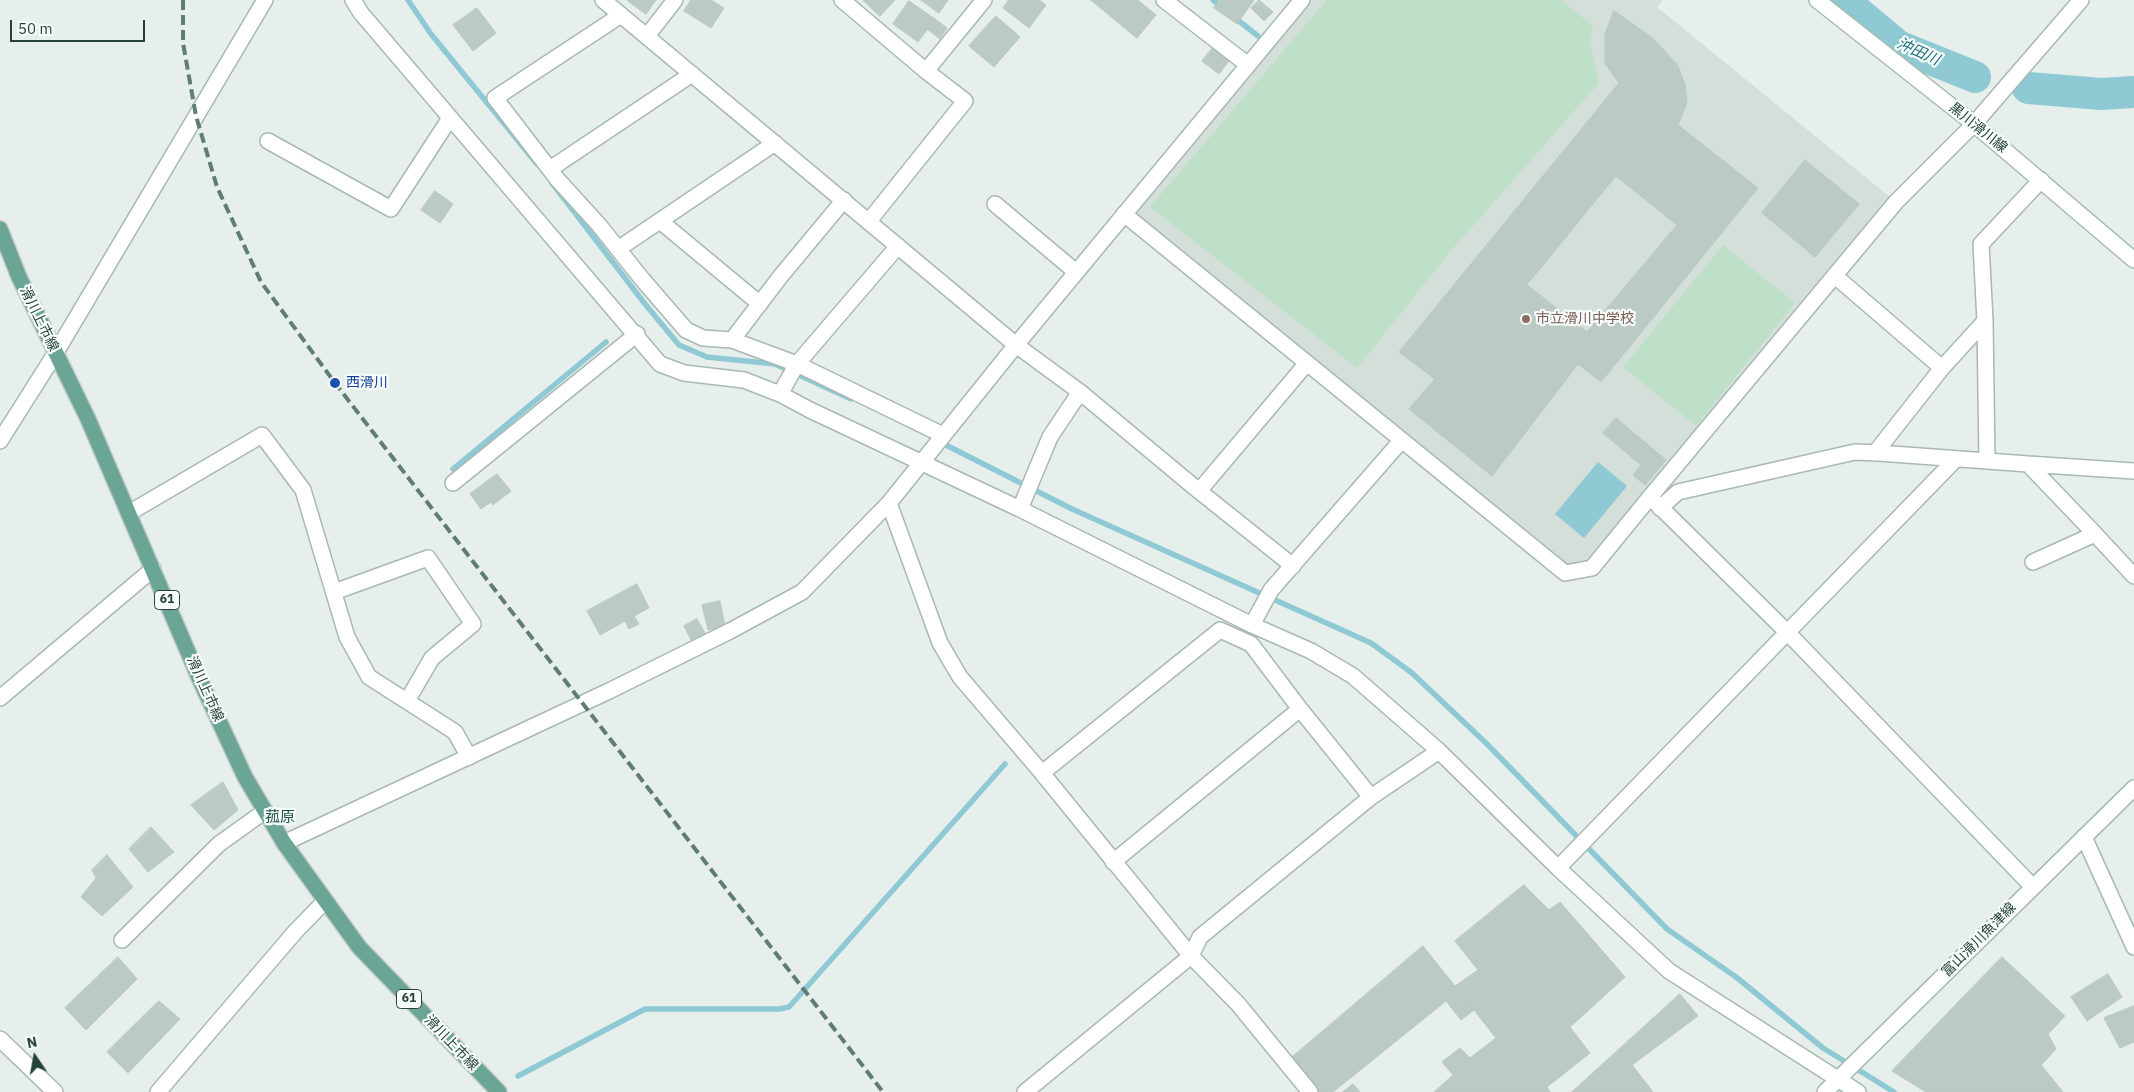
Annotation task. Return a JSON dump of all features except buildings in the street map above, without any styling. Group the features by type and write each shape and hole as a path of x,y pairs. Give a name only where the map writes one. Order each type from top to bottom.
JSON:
{"main road":[{"name":"滑川上市線","path":"0,229 18,277 88,419 204,689 245,777 284,843 359,947 499,1092"}],"street":[{"path":"0,441 55,354 265,0"},
{"path":"353,0 450,118 637,334 660,364 684,373 744,380 780,394 923,460 1252,626 1311,651 1354,676 1439,751 1558,868 1669,971 1858,1092"},
{"path":"603,0 1016,344 1080,392 1292,566"},
{"path":"646,36 675,0"},
{"path":"842,0 926,71 965,101 869,221"},
{"path":"926,71 984,0"},
{"path":"1164,0 1248,65"},
{"path":"284,843 469,758 730,631 802,592 889,503 1016,344 1302,0"},
{"name":"黒川滑川線","path":"1817,0 1974,124 2134,260"},
{"path":"1124,214 1565,573 1592,568 1655,502 1896,202 1974,124 2081,0"},
{"path":"621,15 495,98 550,169 686,330 703,338 732,340 797,364 943,435"},
{"path":"550,169 692,74"},
{"path":"268,141 390,209 450,118"},
{"path":"618,249 775,143"},
{"path":"1987,461 1985,321 1981,244 2041,180"},
{"path":"732,340 844,200"},
{"path":"995,204 1076,272"},
{"path":"660,221 760,304"},
{"path":"780,394 797,364 898,246"},
{"path":"1835,276 1942,368"},
{"path":"1875,452 1942,368 1985,321"},
{"path":"454,483 637,334"},
{"path":"1199,491 1307,363"},
{"path":"1020,509 1050,437 1080,392"},
{"path":"129,513 262,436 303,490 347,637 369,677 455,732 469,758"},
{"path":"1252,626 1271,590 1402,441"},
{"path":"1655,502 1678,492 1855,452 2134,471"},
{"path":"1558,868 1955,460"},
{"path":"2028,464 2134,576"},
{"path":"1655,502 1787,632 2033,887"},
{"path":"889,503 940,643 960,677 1042,773 1191,956 1238,1004 1310,1092"},
{"path":"2033,562 2095,534"},
{"path":"334,592 428,558 473,624 432,658 407,701"},
{"path":"0,698 153,568"},
{"path":"1042,773 1220,630 1251,644 1300,709 1371,797"},
{"path":"1113,862 1300,709"},
{"path":"1025,1092 1191,956 1200,937 1371,797 1439,751"},
{"name":"富山滑川魚津線","path":"1825,1092 2134,788"},
{"path":"122,940 219,844 265,810"},
{"path":"2084,836 2134,947"},
{"path":"158,1092 295,932 325,902"},
{"path":"0,1039 55,1092"}],"shaded area":[{"name":"市立滑川中学校","path":"1301,0 1663,0 1657,7 1896,202 1592,568 1565,573 1124,214"}],"green space":[{"path":"1327,0 1561,0 1593,26 1590,43 1599,83 1449,253 1357,368 1150,207"},
{"path":"1723,245 1795,303 1696,426 1623,367"}],"water":[{"path":"1598,462 1627,486 1584,538 1555,514"}],"waterway":[{"path":"408,0 431,34 537,164"},
{"path":"1213,0 1223,8"},
{"name":"沖田川","path":"1843,0 1898,46 1975,77"},
{"path":"1234,17 1258,36"},
{"name":"沖田川","path":"2028,88 2101,94 2134,92"},
{"path":"552,183 679,345 707,357 775,364 851,399"},
{"path":"453,469 606,342"},
{"path":"940,442 1072,509 1371,643 1412,673 1487,744 1667,929 1736,977 1823,1048 1894,1092"},
{"path":"518,1076 645,1009 779,1009 789,1007 1005,764"}],"railway":[{"path":"183,0 183,43 196,116 217,187 261,282 335,383 883,1092"}],"place":[{"name":"市立滑川中学校","path":"1526,319"},
{"name":"西滑川","path":"335,383"}],"district":[{"name":"菰原","path":"280,818"}]}
